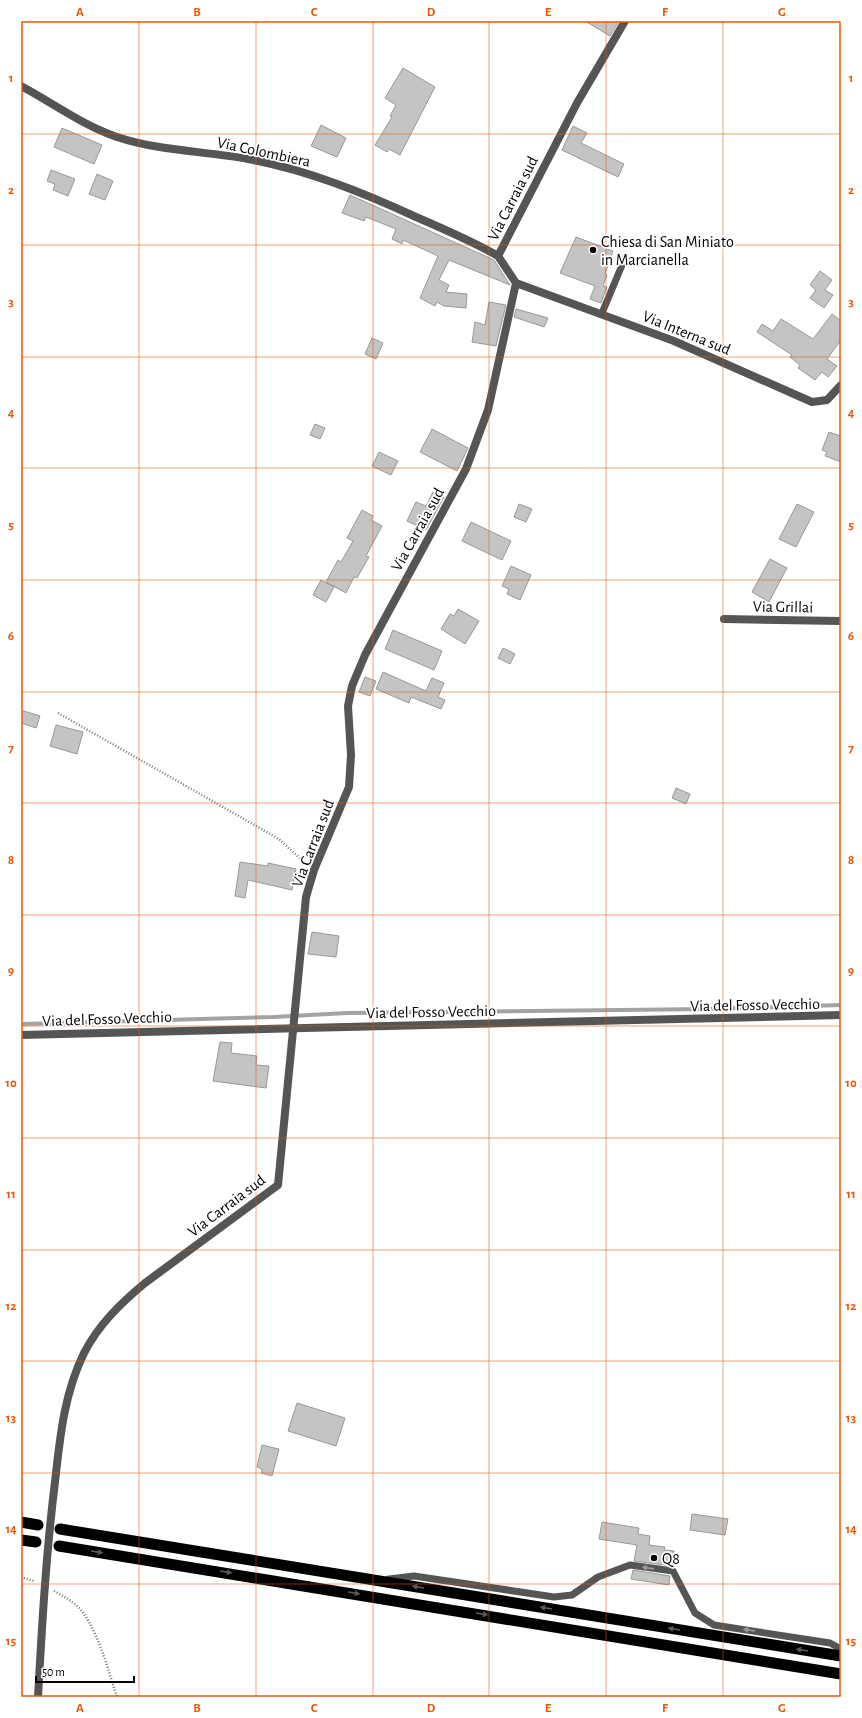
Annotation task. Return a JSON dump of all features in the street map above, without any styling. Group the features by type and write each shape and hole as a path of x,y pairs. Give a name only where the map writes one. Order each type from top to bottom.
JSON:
{"highway":[{"path":"21,1522 38,1525"},
{"path":"60,1529 841,1656"},
{"path":"21,1540 36,1542"},
{"path":"59,1546 841,1674"}],"street":[{"name":"Via Carraia sud","path":"38,1697 45,1568 62,1418 71,1382 84,1353 100,1327 116,1309 145,1283 278,1185 306,897 314,870 351,778 348,706 352,686 365,655 466,469 477,444 488,410 516,283 498,256 577,103 625,21"},
{"name":"Via Colombiera","path":"21,86 77,119 116,137 146,145 247,159 312,175 388,204 456,234 498,256"},
{"name":"Via Interna sud","path":"516,283 674,340 812,402 827,400 841,385"},
{"name":"Via Grillai","path":"724,619 841,621"},
{"name":"Via del Fosso Vecchio","path":"21,1035 294,1025 841,1015"}],"lane":[{"path":"602,313 625,258"},
{"path":"377,1581 414,1576 554,1597 572,1595 598,1577 630,1565 673,1571 695,1613 714,1625 830,1643 841,1649"}],"path":[{"path":"58,712 279,839 314,870"},
{"path":"21,1577 34,1581"},
{"path":"54,1590 67,1597 80,1609 90,1624 117,1697"}],"building":[{"path":"585,21 619,21 610,36"},
{"path":"403,68 435,87 400,155 389,149 387,152 375,145 392,117 390,116 396,105 385,98"},
{"path":"321,125 346,138 337,157 311,146"},
{"path":"573,126 587,133 581,143 624,164 618,177 562,150"},
{"path":"62,128 102,145 94,164 54,147"},
{"path":"51,170 75,179 68,196 53,190 55,184 47,181"},
{"path":"97,174 113,181 105,200 89,194"},
{"path":"350,195 494,260 510,285 449,260 439,280 449,285 446,292 467,294 466,308 444,306 437,302 435,306 420,298 438,256 403,240 402,244 392,239 396,229 366,217 364,221 342,213"},
{"path":"576,237 613,251 605,274 607,275 603,286 607,287 601,303 590,299 595,286 560,273"},
{"path":"820,271 832,280 825,290 833,295 824,308 810,298 816,290 810,285"},
{"path":"489,302 506,305 496,346 472,342 475,322 485,325"},
{"path":"516,309 548,318 544,327 514,317"},
{"path":"832,314 841,321 841,340 827,359 837,366 828,377 822,372 815,380 798,368 800,365 790,357 792,355 757,332 762,324 773,331 781,319 813,339"},
{"path":"372,338 383,343 376,359 365,354"},
{"path":"315,424 325,428 320,439 310,435"},
{"path":"432,429 468,448 457,471 420,452"},
{"path":"829,432 841,436 841,462 825,456 827,452 822,450"},
{"path":"379,452 398,461 391,475 372,466"},
{"path":"433,492 444,497 426,530 407,521 416,502 426,506"},
{"path":"519,504 532,509 526,522 514,517"},
{"path":"797,504 814,512 796,547 779,539"},
{"path":"362,510 373,516 371,520 382,526 366,556 369,557 357,578 354,577 346,593 326,582 338,560 341,562 353,541 347,538"},
{"path":"471,522 511,541 502,560 462,541"},
{"path":"770,559 787,568 769,602 752,592"},
{"path":"511,566 531,575 520,600 507,594 509,589 502,586"},
{"path":"321,580 334,587 326,602 313,595"},
{"path":"458,609 479,621 465,644 441,629 450,614 454,616"},
{"path":"393,630 442,651 434,670 385,649"},
{"path":"503,648 515,654 510,664 498,658"},
{"path":"383,672 426,691 432,678 444,683 438,697 445,700 441,709 411,697 409,703 376,689"},
{"path":"365,677 376,681 370,696 359,692"},
{"path":"21,710 40,716 36,728 21,723"},
{"path":"56,725 83,732 77,754 50,746"},
{"path":"676,788 690,794 686,804 672,798"},
{"path":"240,862 268,866 268,863 296,869 292,890 248,880 245,898 235,896"},
{"path":"312,932 339,936 336,957 308,954"},
{"path":"220,1042 232,1043 231,1053 257,1056 256,1065 269,1066 266,1088 213,1081"},
{"path":"297,1403 345,1418 336,1446 288,1431"},
{"path":"262,1445 279,1449 272,1476 261,1473 262,1469 257,1467"},
{"path":"692,1514 728,1519 725,1535 690,1530"},
{"path":"602,1522 639,1528 638,1534 650,1536 649,1545 665,1547 664,1550 674,1551 672,1566 634,1561 637,1545 599,1539"},
{"path":"633,1570 670,1576 669,1585 631,1579"}],"waterway":[{"path":"21,1024 273,1017 347,1013 709,1009 841,1005"}],"place":[{"name":"Chiesa di San Miniato in Marcianella","path":"593,250"},
{"name":"Q8","path":"654,1558"}]}
